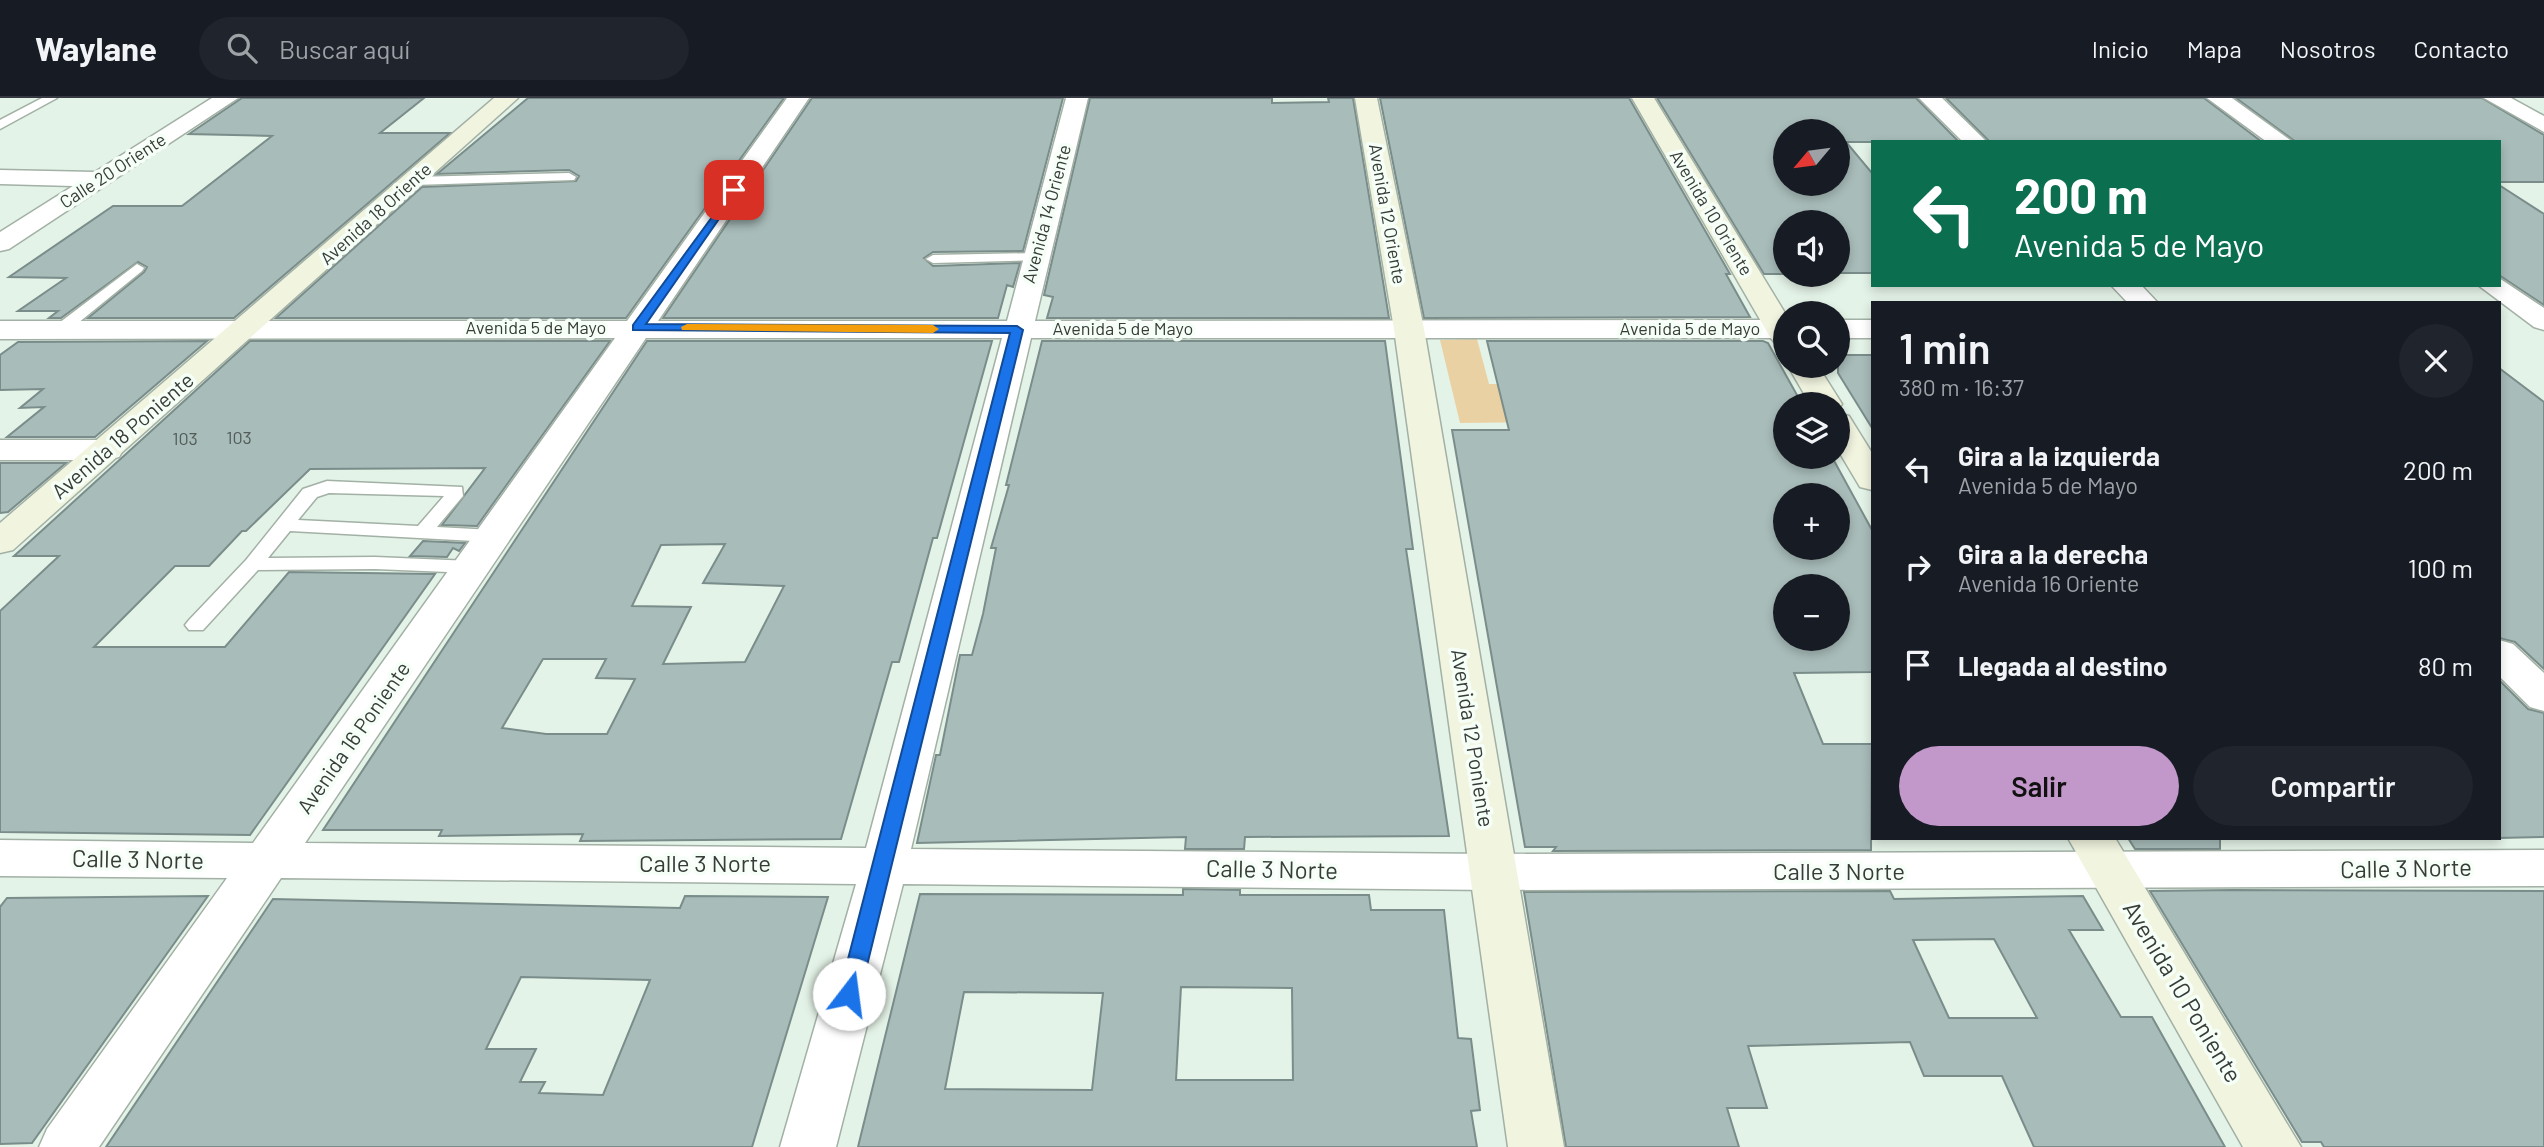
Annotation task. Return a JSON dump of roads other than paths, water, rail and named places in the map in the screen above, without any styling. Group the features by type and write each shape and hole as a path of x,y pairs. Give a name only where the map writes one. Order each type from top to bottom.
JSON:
{"main road":[{"name":"Avenida 18 Oriente","path":"246,330 507,98"},
{"name":"Avenida 12 Oriente","path":"1366,98 1409,329"},
{"name":"Avenida 10 Oriente","path":"1643,98 1773,315"},
{"name":"Avenida 12 Poniente","path":"1409,329 1536,1147"},
{"name":"Avenida 18 Poniente","path":"0,542 246,330"},
{"path":"1850,443 1871,478"},
{"name":"Avenida 10 Poniente","path":"2101,855 2273,1147"}],"street":[{"name":"Calle 20 Oriente","path":"0,243 227,98"},
{"name":"Avenida 16 Poniente","path":"67,1147 798,98"},
{"name":"Avenida 14 Oriente","path":"808,1147 884,866 1077,98"},
{"path":"1930,98 1974,140"},
{"path":"2218,98 2279,140"},
{"path":"2495,98 2544,125"},
{"path":"0,177 102,179"},
{"path":"2128,287 2142,301"},
{"path":"2495,287 2544,323"},
{"path":"2501,326 2544,323"},
{"name":"Avenida 5 de Mayo","path":"0,330 638,327 1773,332"},
{"path":"1850,329 1871,329"},
{"path":"0,450 107,450"},
{"path":"2501,655 2544,697"},
{"name":"Calle 3 Norte","path":"0,858 1492,872 2101,855 2544,868"}],"lane":[{"path":"0,125 51,98"},
{"path":"414,181 569,177"},
{"path":"933,259 1035,257"},
{"path":"61,329 137,268"},
{"path":"196,625 253,564 310,493 327,487 455,491 454,496 375,563"},
{"path":"285,525 413,531 482,552"},
{"path":"253,564 375,563 482,552"}]}
